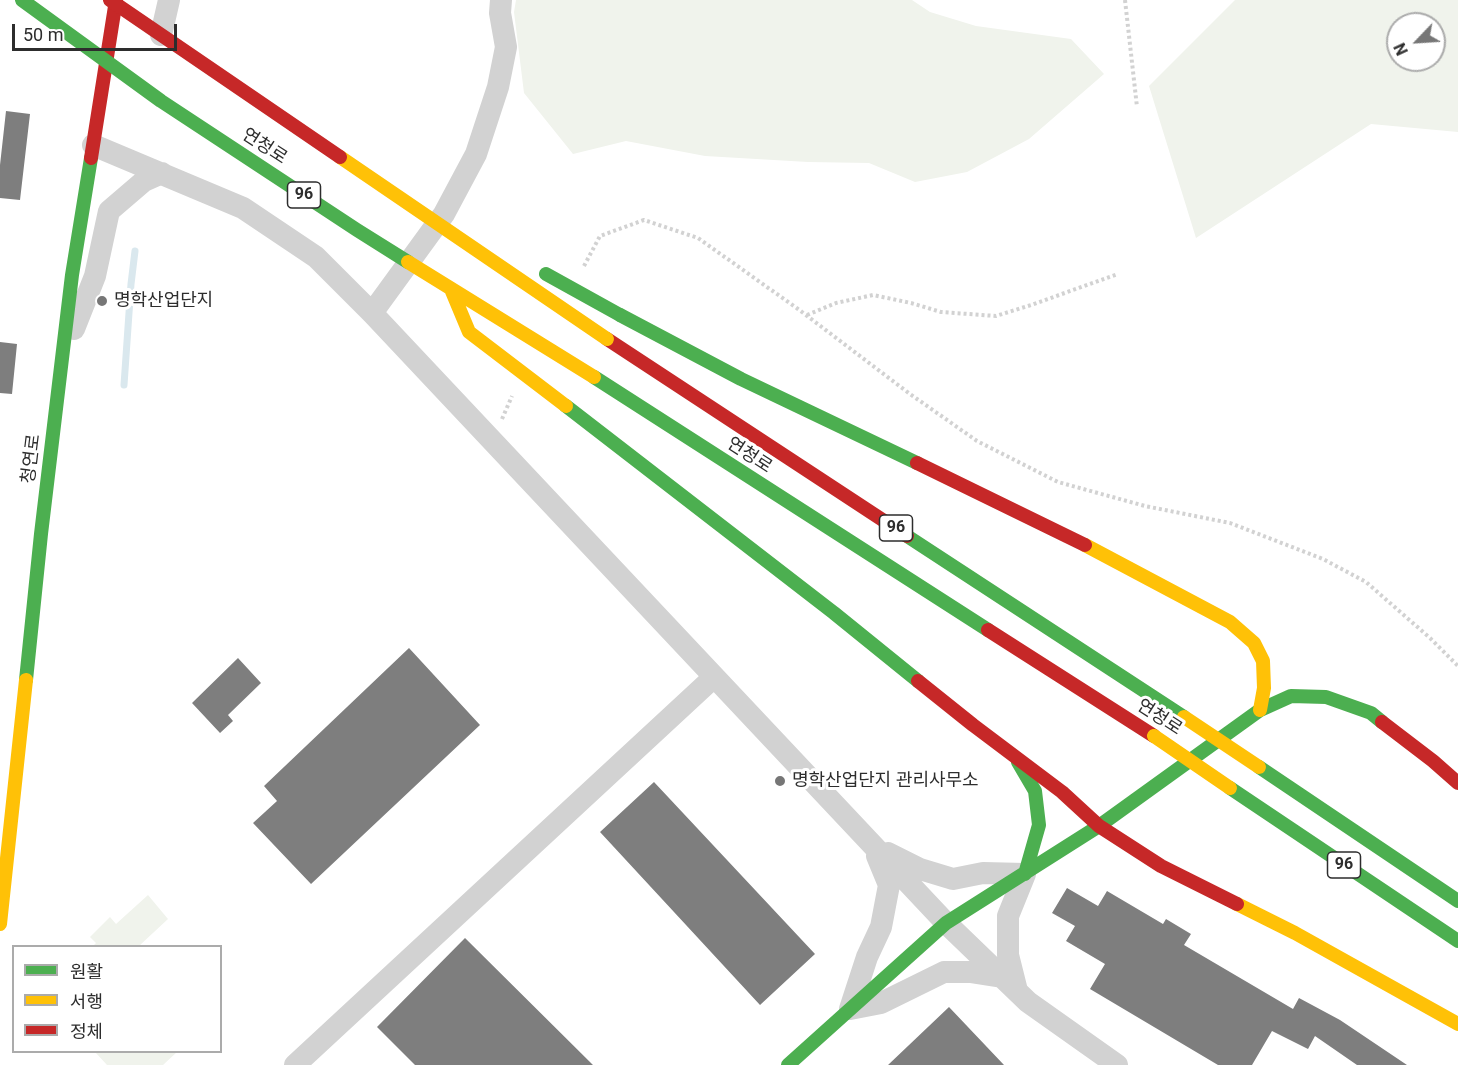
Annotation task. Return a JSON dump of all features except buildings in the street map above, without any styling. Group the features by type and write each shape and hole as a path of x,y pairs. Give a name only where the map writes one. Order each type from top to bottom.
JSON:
{"main road":[{"name":"연청로","path":"22,0 161,101 357,230 594,377 1154,736 1458,941"},
{"name":"연청로","path":"110,0 608,339 1184,717 1458,901"},
{"name":"청연로","path":"0,924 41,534 72,275 116,0"},
{"path":"509,272 533,270 741,379 1105,555 1230,622 1254,643 1263,661 1264,687 1260,711"},
{"path":"451,289 469,332 834,613 973,725 1062,792 1099,826 1161,866 1294,933 1458,1024"},
{"path":"788,1065 946,923 1099,826 1260,711 1291,696 1326,697 1371,713 1458,783"},
{"path":"1015,757 1035,791 1039,825 1025,874"},
{"path":"1115,853 1154,861"},
{"path":"1025,874 1080,854"}],"street":[{"path":"161,35 169,0"},
{"path":"372,313 444,214 476,154 498,87 506,47 500,13 501,0"},
{"path":"93,145 243,208 316,257 372,313 946,923 1028,1002 1117,1065"},
{"path":"62,358 95,276 109,211 144,181 162,173"},
{"path":"296,1065 714,677"},
{"path":"874,846 920,869 953,879 983,873 1025,874 1008,916 1010,984"},
{"path":"874,846 889,885 881,927 867,957 850,1009 881,1003 944,972 970,972 1010,984"}],"path":[{"path":"1125,0 1137,107"},
{"path":"583,267 600,236 644,220 698,237 977,441 1058,482 1145,506 1230,523 1323,559 1366,582 1458,666"},
{"path":"806,315 836,303 873,295 941,312 996,316 1118,274"},
{"path":"493,442 516,388"}],"shaded area":[{"path":"516,0 912,0 930,12 976,26 1071,39 1104,74 1029,139 967,172 915,182 869,163 705,156 626,141 573,154 524,93 514,12"},
{"path":"1235,0 1458,0 1458,132 1371,124 1196,238 1149,86"},
{"path":"148,895 168,919 140,945 94,945 96,943 90,937 110,917 116,924"},
{"path":"96,1053 176,1053 163,1065 107,1065"}],"waterway":[{"path":"124,385 135,251"}],"traffic: fast":[{"path":"22,0 161,101 408,262"},
{"path":"26,680 72,275 91,158"},
{"path":"546,274 620,315"},
{"path":"620,315 741,379 917,463"},
{"path":"594,377 988,630"},
{"path":"566,406 834,613 918,681"},
{"path":"907,536 1184,717"},
{"path":"946,923 1099,826 1260,710 1291,696 1326,697 1371,713 1382,722"},
{"path":"1018,762 1035,791 1039,825 1025,874"},
{"path":"1259,767 1458,901"},
{"path":"1230,788 1458,941"},
{"path":"788,1065 946,923"}],"traffic: slow":[{"path":"340,157 607,339"},
{"path":"408,262 594,377"},
{"path":"451,289 469,332 566,406"},
{"path":"1085,545 1230,622 1254,643 1263,661 1264,688 1260,710"},
{"path":"0,924 26,680"},
{"path":"1184,717 1259,767"},
{"path":"1154,736 1230,788"},
{"path":"1237,904 1295,933 1458,1024"}],"traffic: jam":[{"path":"110,0 340,157"},
{"path":"91,158 116,0"},
{"path":"607,339 907,536"},
{"path":"917,463 1085,545"},
{"path":"988,630 1154,736"},
{"path":"918,681 1062,792 1099,826 1161,866 1237,904"},
{"path":"1382,722 1458,783"}],"place":[{"name":"명학산업단지","path":"102,301"},
{"name":"명학산업단지 관리사무소","path":"780,781"}]}
